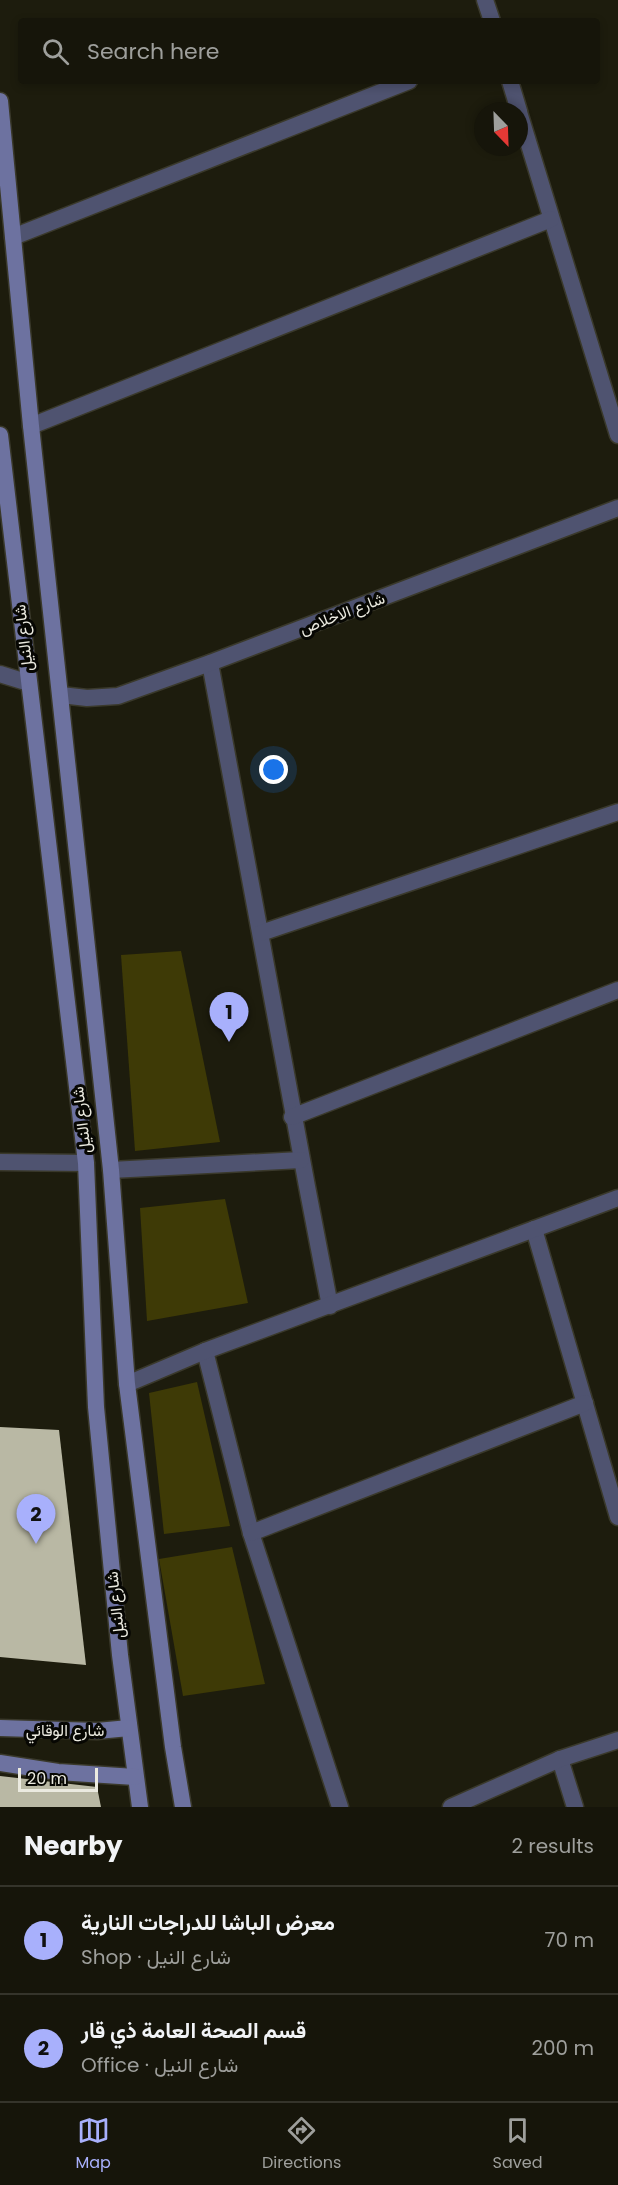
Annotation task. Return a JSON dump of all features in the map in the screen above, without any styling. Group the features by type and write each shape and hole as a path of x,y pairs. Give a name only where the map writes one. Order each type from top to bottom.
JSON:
{"main road":[{"path":"0,100 31,426 111,1170 127,1384 173,1747 183,1807"},
{"name":"شارع النيل","path":"0,435 86,1163 96,1407 120,1655 140,1807"},
{"name":"شارع الوقائي","path":"0,1728 97,1731 129,1728"},
{"path":"0,1763 58,1772 135,1777"}],"street":[{"path":"485,0 491,18"},
{"path":"13,237 401,84"},
{"path":"511,84 516,102"},
{"path":"528,142 618,435"},
{"path":"31,426 551,219"},
{"name":"شارع الاخلاص","path":"61,695 87,698 118,696 618,508"},
{"path":"210,663 261,933 292,1117 330,1306"},
{"path":"0,674 28,683"},
{"path":"261,933 617,818"},
{"path":"292,1117 618,990"},
{"path":"111,1170 301,1160"},
{"path":"0,1162 86,1163"},
{"path":"127,1384 205,1351 618,1197"},
{"path":"534,1229 618,1516"},
{"path":"205,1351 251,1533 340,1807"},
{"path":"251,1533 585,1403"},
{"path":"451,1807 561,1760 618,1740"},
{"path":"561,1760 574,1807"}],"shaded area":[{"path":"181,951 220,1142 135,1151 121,955"},
{"path":"225,1199 248,1303 147,1321 140,1208"},
{"path":"197,1382 230,1526 164,1534 149,1393"},
{"path":"232,1547 265,1684 183,1696 159,1559"}],"building":[{"path":"0,1427 59,1430 86,1665 0,1657"},
{"path":"0,1776 97,1787 101,1807 0,1807"}],"place":[{"name":"معرض الباشا للدراجات النارية","path":"229,1042"},
{"name":"قسم الصحة العامة ذي قار","path":"36,1544"}]}
